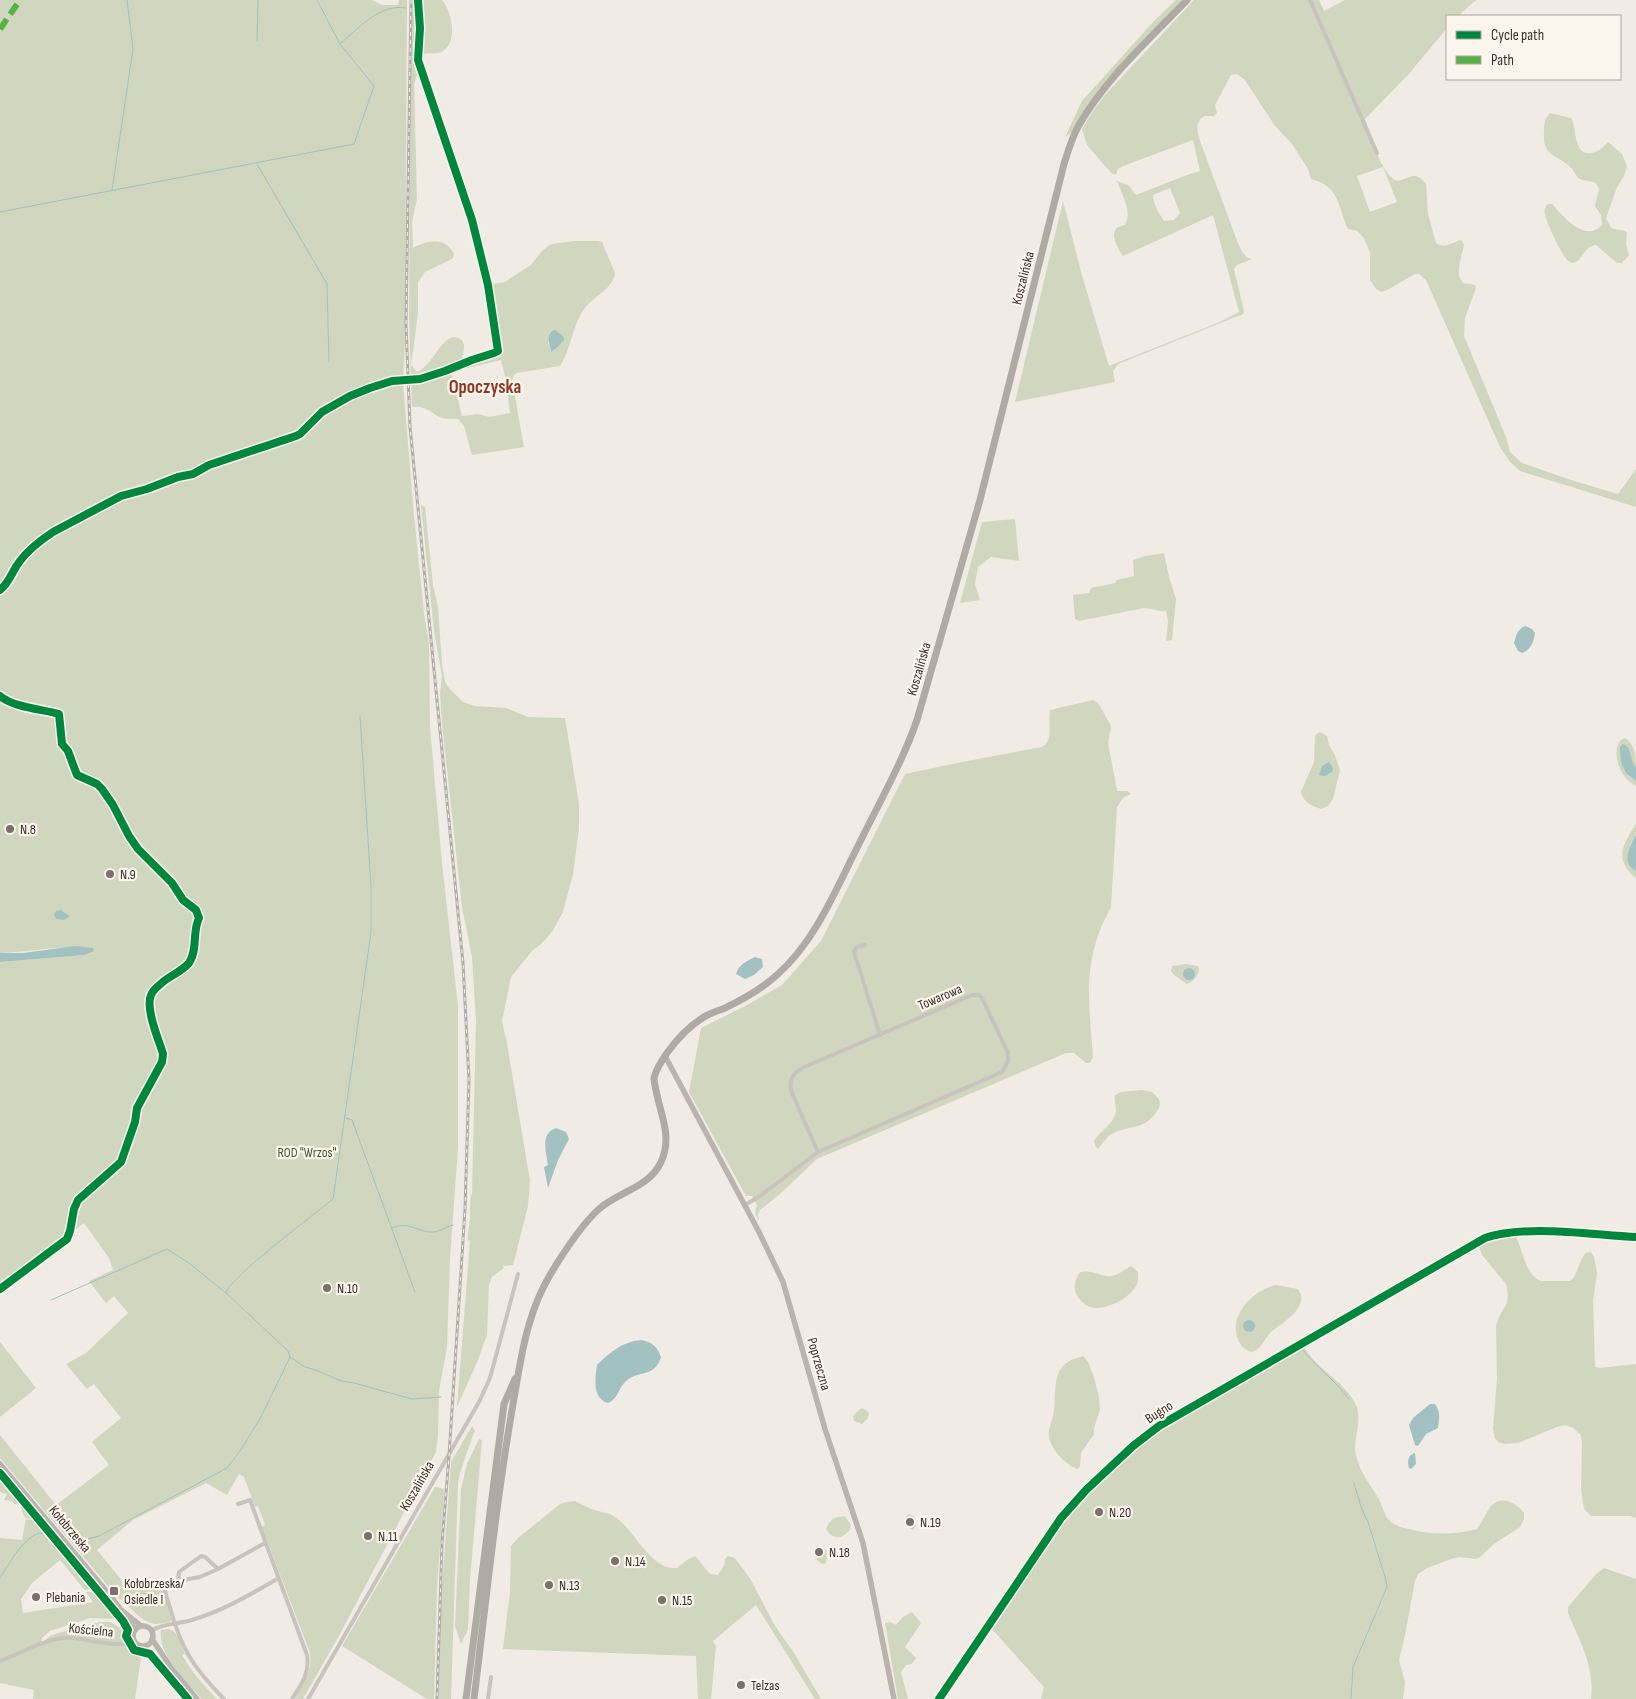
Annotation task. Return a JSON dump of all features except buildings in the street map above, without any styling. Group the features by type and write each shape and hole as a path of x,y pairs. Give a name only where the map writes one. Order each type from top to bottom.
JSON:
{"highway":[{"name":"Koszalińska","path":"520,1368 532,1312 543,1287 558,1262 586,1222 597,1211 608,1201 640,1185 657,1169 662,1161 666,1136 654,1080 664,1056 682,1035 701,1019 758,990 773,979 796,955 822,917 909,743 980,500 1069,147 1090,107 1116,76 1187,0"},
{"path":"466,1699 504,1404 520,1368"},
{"path":"474,1699 508,1437 520,1368"}],"street":[{"path":"1310,0 1377,153"},
{"path":"0,590 6,585 22,558 46,537 120,496 192,474 216,463 296,436 322,412 350,396 370,388 392,381 420,379 497,352"},
{"path":"865,945 857,947 854,952 880,1035"},
{"name":"Towarowa","path":"972,995 979,995 984,1000 1008,1053 1007,1065 1002,1072 995,1076 818,1152 791,1091 792,1078 802,1068 880,1035 972,995"},
{"name":"Poprzeczna","path":"664,1056 783,1282 825,1429 857,1523 871,1578 894,1699"},
{"path":"744,1205 760,1196 818,1152"},
{"name":"Bugno","path":"939,1699 1061,1518 1086,1490 1133,1446 1177,1415 1330,1329 1477,1242 1494,1235 1521,1232 1636,1237"},
{"name":"Koszalińska","path":"308,1699 473,1413 490,1378 518,1274"},
{"name":"Kołobrzeska","path":"0,1464 121,1610 141,1626"},
{"path":"238,1504 250,1500 308,1658 305,1677 292,1699"},
{"path":"224,1699 197,1670 183,1647 174,1624 164,1585 166,1583 197,1578 266,1543"},
{"path":"178,1581 178,1574 201,1556 205,1557 218,1569"},
{"path":"151,1631 159,1626 192,1620 230,1606 279,1578"},
{"name":"Kołobrzeska","path":"121,1610 134,1635"},
{"path":"160,1651 148,1645 141,1646 134,1635 141,1626 147,1627 151,1631 152,1639 160,1651 172,1669 197,1699"},
{"name":"Kościelna","path":"0,1661 52,1640 75,1638 124,1644 134,1635"},
{"path":"148,1645 152,1639"},
{"path":"488,1699 491,1677"}],"green space":[{"name":"ROD \"Wrzos\"","path":"0,0 372,0 382,5 398,5 399,0 407,0 405,341 403,383 414,516 429,644 430,726 442,863 458,1006 458,1147 450,1259 447,1347 439,1391 436,1452 341,1632 303,1699 295,1699 309,1672 310,1653 262,1527 265,1525 258,1506 255,1507 244,1477 239,1474 227,1495 206,1483 133,1520 97,1550 123,1582 130,1576 141,1589 156,1578 164,1593 172,1621 155,1624 144,1620 118,1598 0,1458 0,1435 56,1505 109,1465 92,1442 121,1418 94,1384 87,1389 66,1364 86,1353 128,1313 114,1296 106,1303 89,1281 113,1270 109,1258 84,1223 0,1286 0,962 84,955 93,948 58,948 0,953"},
{"path":"411,0 442,0 451,19 451,40 443,51 421,55 421,62 414,84 417,199 412,222 413,248 435,241 446,244 454,254 453,258 425,272 418,282 418,314 411,365 417,372 423,368 443,343 453,337 459,338 464,343 461,363 497,351 498,347 487,285 505,282 531,265 542,251 551,244 574,241 602,242 615,273 611,283 585,308 560,366 514,375 512,380 524,447 472,455 464,426 458,419 444,419 425,408 412,407 409,319","holes":["556,330 564,337 558,347 551,352 548,342","501,360 506,380 510,413 489,417 478,414 462,416 451,372"]},
{"path":"1176,0 1182,0 1099,89 1071,133 1065,137 1082,101 1153,22"},
{"path":"1194,0 1319,0 1324,11 1345,0 1476,0 1459,15 1446,15 1446,29 1407,76 1365,119 1381,163 1391,177 1397,181 1416,176 1426,184 1428,214 1436,243 1448,245 1461,240 1464,245 1459,264 1460,279 1463,283 1475,285 1476,288 1465,318 1464,336 1506,437 1510,452 1522,463 1618,494 1636,469 1636,507 1520,471 1510,462 1500,447 1426,280 1419,274 1415,274 1382,292 1376,289 1370,280 1370,253 1364,238 1357,231 1348,229 1333,192 1328,187 1311,179 1308,169 1292,144 1275,126 1245,80 1237,74 1231,75 1215,105 1217,113 1214,116 1204,116 1199,121 1198,130 1200,141 1239,245 1244,254 1252,259 1237,265 1234,269 1244,311 1243,314 1118,364 1113,371 1115,382 1015,402 1063,201 1081,272 1109,366 1220,322 1239,312 1213,215 1123,256 1114,238 1117,228 1125,225 1128,214 1126,203 1117,181 1128,185 1136,195 1200,171 1193,140 1123,166 1118,169 1116,175 1111,173 1087,145 1082,129 1104,96","holes":["1383,167 1397,202 1370,212 1357,176","1170,188 1180,213 1174,220 1164,221 1155,205 1153,195"]},
{"path":"1550,113 1571,118 1578,146 1585,153 1598,151 1608,142 1622,154 1627,166 1606,218 1611,228 1627,233 1626,244 1629,255 1622,263 1617,263 1596,245 1588,248 1578,260 1572,263 1565,257 1556,242 1545,214 1548,204 1552,204 1574,226 1581,230 1595,230 1602,225 1601,215 1595,206 1599,189 1596,183 1579,178 1571,168 1551,154 1545,146 1544,126"},
{"path":"421,505 425,507 433,585 438,607 445,682 463,702 475,706 506,708 528,717 565,718 579,804 579,829 573,874 563,912 552,932 532,951 511,977 502,1021 530,1181 528,1206 513,1265 503,1266 504,1268 492,1277 489,1284 487,1335 457,1407 470,1241 468,1241 468,1238 472,1194 476,1021 472,957 462,907 442,724 440,693 442,676 434,631"},
{"path":"1015,519 1019,561 991,557 978,567 975,584 980,600 960,603 982,522"},
{"path":"1164,553 1176,599 1172,640 1166,641 1168,621 1166,611 1144,608 1079,621 1075,619 1073,595 1089,593 1091,588 1115,583 1117,580 1134,576 1133,560"},
{"path":"1093,700 1098,703 1110,724 1108,742 1117,791 1127,791 1131,794 1123,798 1117,807 1111,907 1101,927 1091,963 1089,999 1093,1057 1090,1063 1086,1063 1074,1053 1066,1053 817,1159 760,1210 758,1214 759,1221 755,1213 757,1205 752,1196 746,1196 689,1092 701,1028 782,985 821,941 905,774 1041,747 1045,745 1049,737 1050,710"},
{"path":"1320,732 1327,736 1340,770 1333,799 1328,806 1321,809 1306,801 1301,792 1314,762 1315,735"},
{"path":"1625,738 1633,747 1635,755 1636,767 1633,764 1629,749 1628,776 1636,781 1636,786 1624,776 1619,767 1618,745"},
{"path":"1636,824 1636,835 1630,845 1631,868 1636,871 1636,878 1625,865 1622,852"},
{"path":"1186,964 1198,966 1199,969 1196,977 1187,984 1171,971 1172,966"},
{"path":"1142,1090 1152,1092 1159,1099 1159,1109 1145,1123 1112,1134 1098,1149 1094,1141 1115,1116 1115,1095 1121,1092"},
{"path":"1515,1235 1527,1267 1535,1278 1541,1281 1570,1281 1586,1253 1591,1252 1594,1257 1597,1272 1593,1301 1595,1367 1636,1364 1636,1518 1630,1516 1591,1516 1584,1509 1581,1489 1581,1435 1573,1428 1565,1425 1557,1427 1518,1443 1504,1444 1498,1442 1495,1438 1493,1429 1497,1378 1496,1326 1507,1303 1508,1294 1506,1284 1482,1255 1478,1244 1494,1238"},
{"path":"1131,1266 1138,1272 1137,1284 1120,1301 1102,1308 1093,1308 1085,1304 1078,1297 1075,1285 1079,1273 1092,1272 1104,1276 1112,1276"},
{"path":"1276,1285 1298,1289 1301,1302 1293,1314 1271,1332 1258,1349 1252,1352 1249,1351 1241,1346 1238,1339 1236,1330 1240,1313 1245,1305 1259,1292"},
{"path":"0,1342 36,1388 0,1417"},
{"path":"1304,1347 1315,1362 1344,1388 1355,1403 1358,1416 1355,1442 1357,1461 1379,1499 1386,1517 1391,1522 1400,1527 1417,1531 1451,1533 1477,1529 1490,1507 1496,1502 1510,1502 1524,1513 1524,1519 1520,1527 1494,1544 1479,1558 1459,1557 1451,1559 1427,1568 1418,1574 1399,1660 1405,1682 1403,1699 1041,1699 1044,1687 990,1627 1063,1520 1088,1492 1135,1448 1161,1428"},
{"path":"1083,1356 1088,1362 1094,1377 1100,1410 1094,1434 1081,1453 1080,1467 1077,1469 1066,1463 1053,1448 1049,1430 1054,1411 1057,1377 1060,1370 1065,1364"},
{"path":"863,1408 869,1413 868,1418 862,1424 854,1421 853,1416"},
{"path":"472,1426 475,1431 458,1484 451,1699 439,1699 440,1613 451,1462"},
{"path":"479,1439 482,1440 470,1580 468,1629 461,1644 455,1626 461,1489 467,1464"},
{"path":"0,1475 21,1501 17,1504 4,1500 7,1494 0,1492"},
{"path":"435,1487 444,1489 437,1589 434,1699 427,1699 342,1646"},
{"path":"575,1501 593,1510 615,1516 644,1550 668,1567 677,1568 695,1556 710,1574 718,1575 728,1556 735,1558 751,1580 775,1626 794,1653 821,1699 815,1699 756,1605 713,1641 716,1646 711,1699 698,1699 696,1656 503,1649 510,1592 511,1546 518,1538 560,1504"},
{"path":"26,1506 36,1519 25,1518 21,1509"},
{"path":"908,1514 914,1516 916,1526 913,1530 906,1523 905,1519"},
{"path":"844,1516 851,1525 850,1530 841,1537 830,1535 826,1529 829,1523 835,1518"},
{"path":"26,1519 38,1521 93,1587 92,1589 85,1590 60,1560 32,1583 21,1599 23,1613 93,1602 86,1592 98,1592 117,1614 116,1619 90,1618 50,1631 42,1638 41,1645 50,1636 91,1624 110,1622 119,1627 141,1658 135,1699 33,1699 34,1690 0,1683 0,1538 22,1540"},
{"path":"817,1545 826,1550 827,1558 825,1564 820,1563 816,1558 814,1551"},
{"path":"1604,1568 1636,1579 1636,1699 1591,1699 1592,1687 1589,1665 1568,1613 1568,1607 1596,1574"},
{"path":"912,1612 921,1623 905,1647 916,1658 912,1664 906,1665 901,1672 908,1699 898,1699 885,1623 890,1622 896,1625 903,1617"},
{"path":"168,1629 175,1632 185,1654 182,1655 202,1683 217,1699 202,1699 174,1667 168,1658 161,1639 161,1630"}],"water":[{"path":"553,330 556,330 564,337 564,340 551,352 549,335"},
{"path":"1525,626 1532,629 1535,633 1532,645 1522,653 1518,651 1514,643 1517,633"},
{"path":"1623,744 1630,751 1632,761 1636,767 1636,781 1623,767 1620,747"},
{"path":"1329,762 1333,768 1332,772 1325,776 1319,775 1322,766"},
{"path":"1636,835 1636,871 1629,864 1628,854"},
{"path":"61,910 70,916 65,920 56,919 54,915 56,911"},
{"path":"75,946 93,948 94,951 84,955 0,962 0,953 23,953"},
{"path":"755,957 762,959 763,967 754,975 745,979 736,974 741,966"},
{"path":"1187,968 1191,968 1195,974 1191,980 1187,980 1183,976 1183,972"},
{"path":"556,1128 566,1132 569,1139 558,1160 548,1188 544,1167 548,1165 545,1144 548,1134"},
{"path":"1247,1320 1251,1320 1255,1326 1251,1332 1247,1332 1243,1328 1243,1324"},
{"path":"641,1340 651,1343 656,1347 661,1357 658,1364 650,1371 626,1381 612,1401 608,1403 603,1401 599,1397 596,1387 597,1365 617,1348"},
{"path":"1430,1404 1435,1404 1438,1410 1438,1428 1426,1434 1418,1446 1415,1445 1409,1425 1413,1418"},
{"path":"1415,1453 1416,1464 1411,1469 1409,1468 1408,1461 1411,1455"}],"waterway":[{"path":"112,190 133,49 127,0"},
{"path":"257,41 258,0"},
{"path":"0,212 354,144 374,86 340,44 317,0"},
{"path":"341,43 370,18 379,13 396,7 406,8"},
{"path":"257,164 327,284 329,362"},
{"path":"88,1539 99,1536 227,1468 261,1417 290,1357 288,1351 226,1293 231,1285 257,1260 333,1199 371,932 371,886 360,716"},
{"path":"346,1118 352,1120 415,1292"},
{"path":"391,1228 408,1226 433,1232 453,1225"},
{"path":"51,1300 167,1249 189,1263 226,1293"},
{"path":"1302,1349 1349,1399"},
{"path":"290,1357 305,1367 341,1381 412,1399 441,1397"},
{"path":"1351,1699 1353,1667 1387,1587 1368,1522 1361,1507 1354,1483"},
{"path":"0,1578 24,1543 37,1534 43,1533"}],"railway":[{"path":"411,0 406,324 410,427 463,963 469,1080 465,1209 442,1543 437,1699"}],"marked path":[{"path":"0,29 20,0"}],"cycle path":[{"path":"0,590 23,557 39,542 53,532 121,496 147,489 178,477 193,474 209,465 296,436 322,412 350,396 370,388 392,381 420,379 498,351 488,285 472,220 418,60 420,28 418,0"},
{"path":"0,696 21,706 59,714 62,744 68,751 77,775 97,784 102,789 138,849 172,883 183,900 196,910 199,918 192,958 189,963 164,981 151,995 150,1008 163,1054 162,1062 137,1108 135,1122 121,1162 78,1200 67,1239 0,1289"},
{"path":"939,1699 1061,1518 1086,1490 1133,1446 1159,1426 1485,1238 1502,1234 1540,1231 1636,1237"},
{"path":"0,1473 123,1621 128,1630 126,1636 134,1650 150,1654 188,1699"}],"place":[{"name":"N.8","path":"10,829"},
{"name":"N.9","path":"110,874"},
{"name":"N.10","path":"327,1288"},
{"name":"N.20","path":"1099,1512"},
{"name":"N.19","path":"910,1522"},
{"name":"N.11","path":"368,1536"},
{"name":"N.18","path":"819,1552"},
{"name":"N.14","path":"615,1561"},
{"name":"N.13","path":"549,1585"},
{"name":"Kołobrzeska/ Osiedle I","path":"114,1591"},
{"name":"Plebania","path":"36,1597"},
{"name":"N.15","path":"662,1600"},
{"name":"Telzas","path":"741,1685"}],"district":[{"name":"Opoczyska","path":"485,387"}]}
